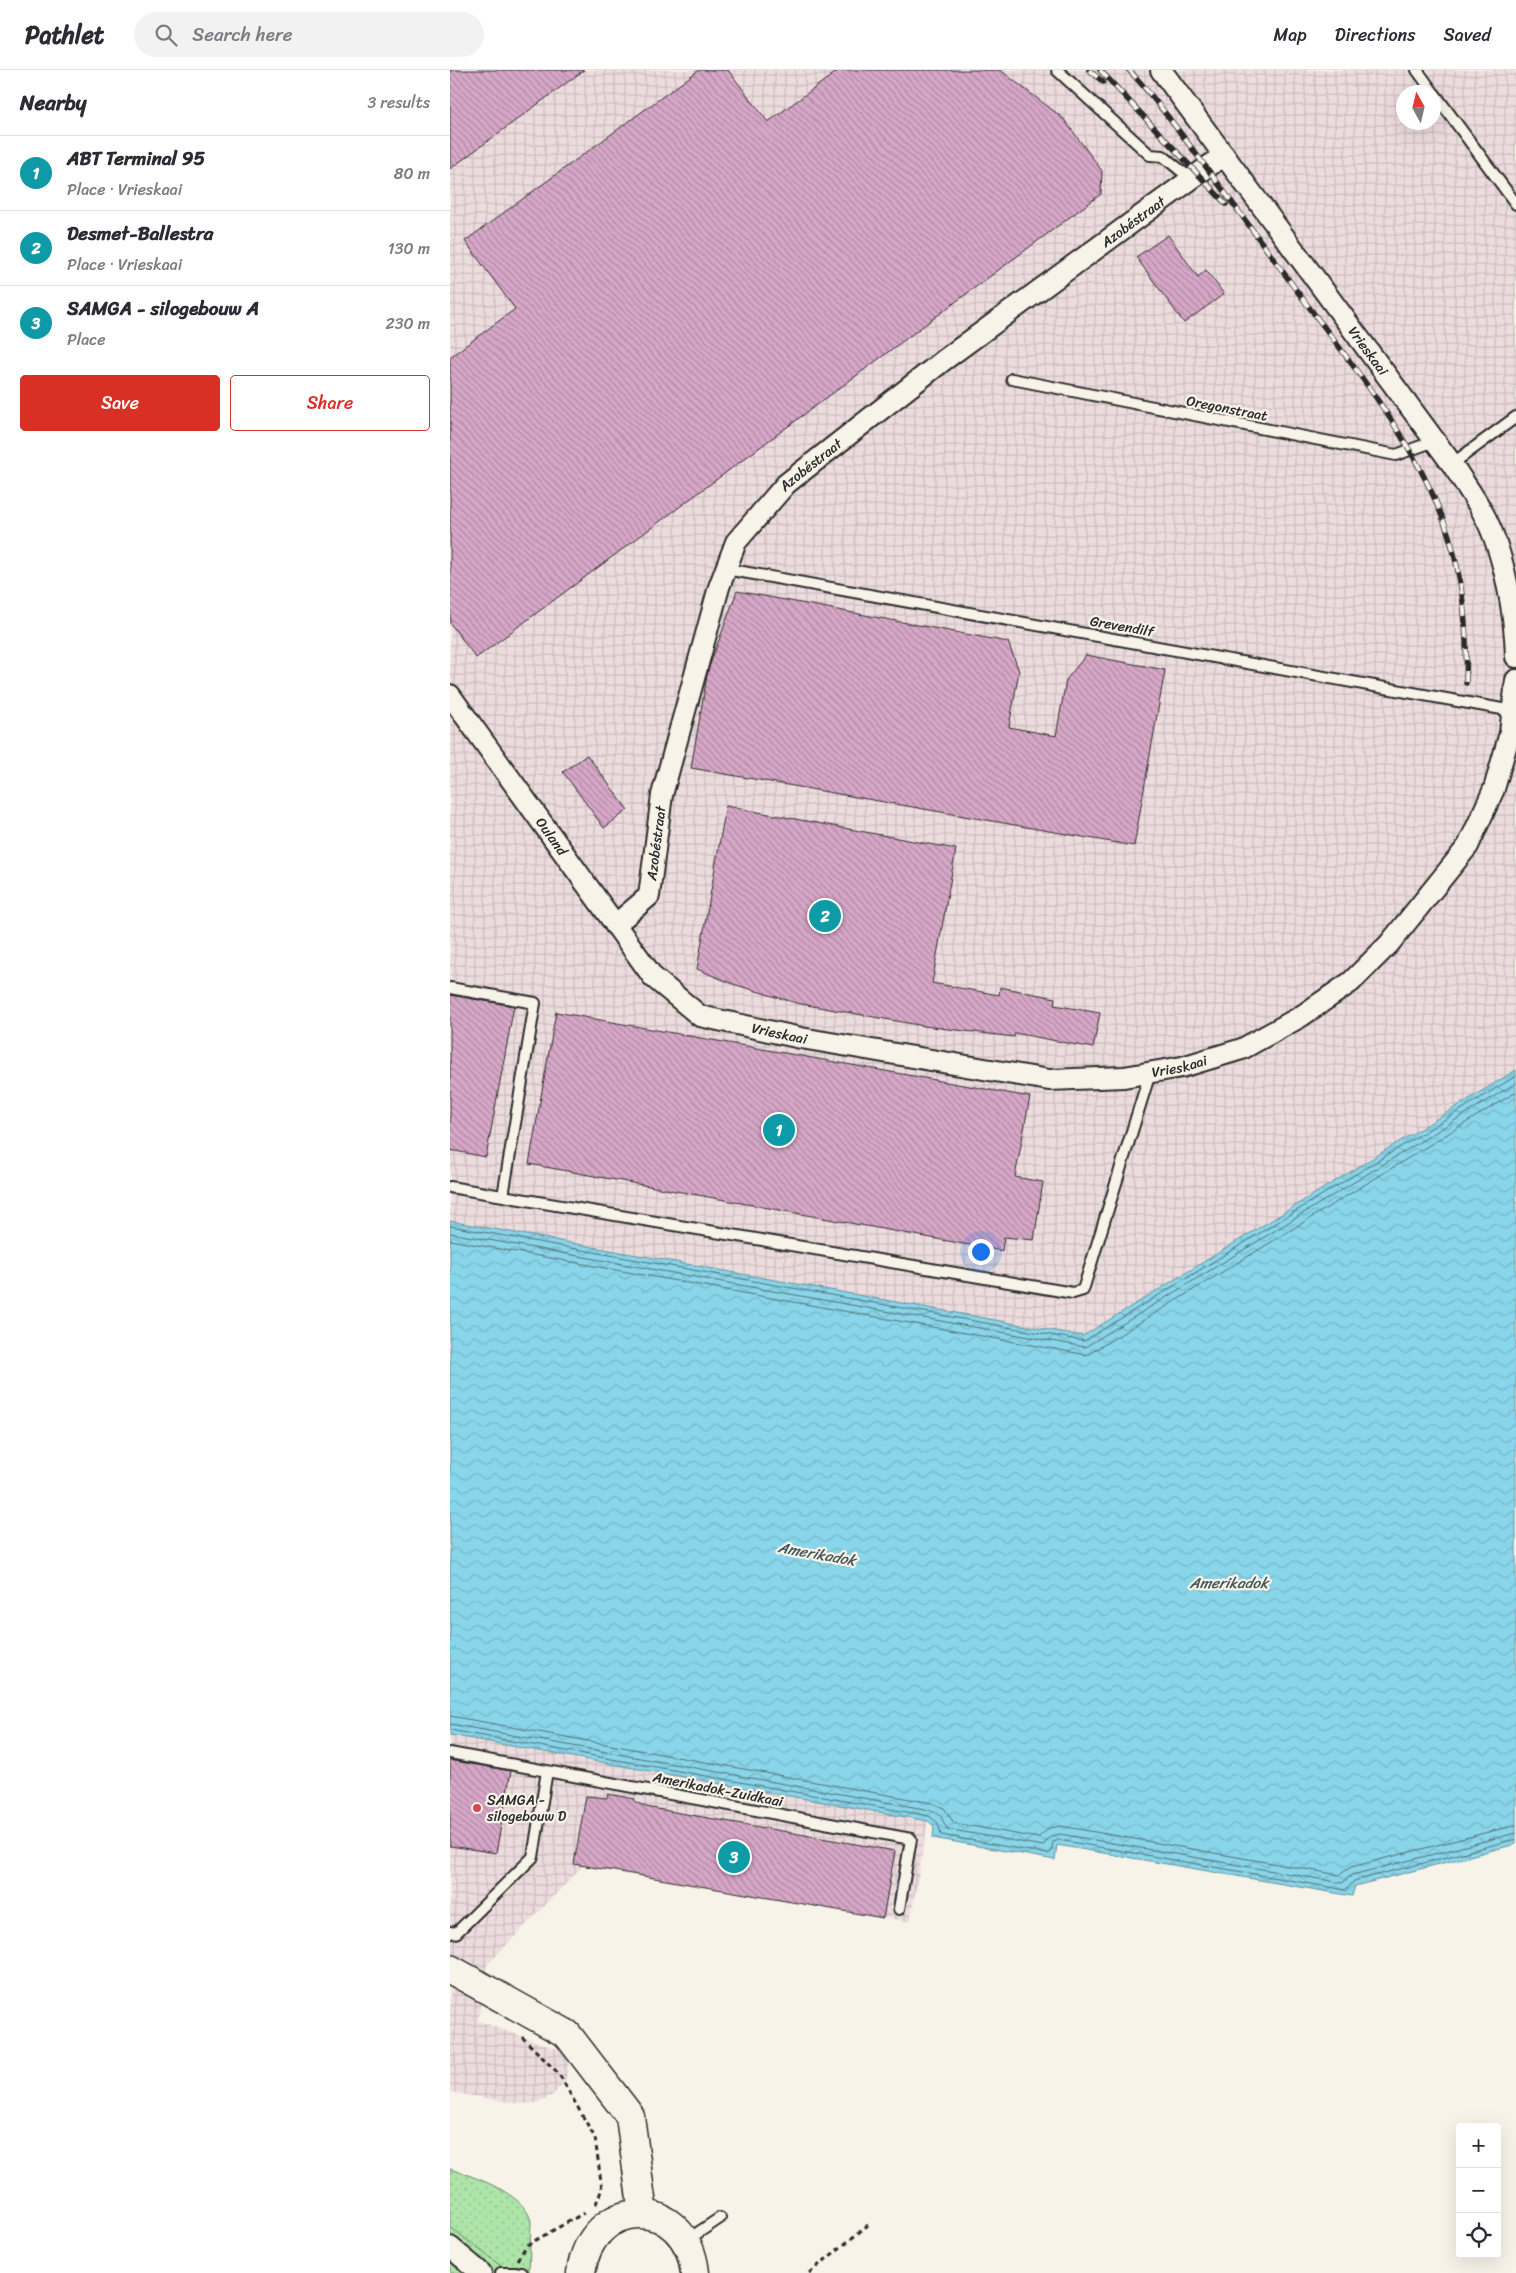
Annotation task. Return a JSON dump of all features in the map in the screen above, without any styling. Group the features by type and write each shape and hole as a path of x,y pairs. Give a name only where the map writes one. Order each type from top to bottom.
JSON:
{"main road":[{"path":"450,1970 567,2034 630,2116 643,2214"},
{"path":"581,2273 584,2253 594,2235 610,2222 626,2216 643,2214 660,2218 687,2240 694,2256 695,2273"}],"street":[{"name":"Vrieskaai","path":"1161,70 1452,464 1484,514 1503,568 1515,625 1516,657"},
{"name":"Azobéstraat","path":"615,925 649,896 662,796 718,587 736,542 786,484 944,360 1224,156"},
{"name":"Vrieskaai","path":"653,978 700,1016 801,1038 1049,1080 1124,1077 1150,1073 1182,1067 1242,1049 1300,1017 1351,982 1389,944 1468,846 1494,789 1510,733 1516,680"},
{"name":"Ouland","path":"450,695 653,978"},
{"path":"450,2247 481,2273"}],"lane":[{"path":"1057,70 1150,155 1163,156 1191,180"},
{"path":"1417,70 1427,85"},
{"path":"1441,104 1516,204"},
{"name":"Oregonstraat","path":"1012,379 1396,455 1435,441"},
{"path":"1452,464 1516,417"},
{"name":"Grevendilf","path":"726,569 1513,711"},
{"path":"450,988 535,1003 503,1196"},
{"path":"450,1187 1073,1293 1083,1290 1150,1073"},
{"name":"Amerikadok-Zuidkaai","path":"450,1753 911,1839 899,1910"},
{"path":"450,1932 456,1933 533,1857 547,1771"},
{"path":"687,2240 720,2218"},
{"path":"505,2272 522,2273"}],"path":[{"path":"518,2032 559,2074 595,2138 602,2189 594,2208"},
{"path":"505,2272 527,2245 586,2212"},
{"path":"809,2273 868,2225"}],"shaded area":[{"path":"450,70 1513,70 1516,74 1516,1070 1083,1336 450,1221"},
{"path":"450,1735 928,1821 910,1922 584,1865 487,1965 478,2021 571,2054 565,2081 553,2095 536,2103 521,2104 450,2092"}],"green space":[{"path":"450,2169 485,2182 509,2194 527,2211 531,2221 529,2273 510,2273 450,2227"},
{"path":"450,2227 510,2273 450,2273"}],"water":[{"name":"Amerikadok","path":"1516,1070 1516,1844 1355,1886 1352,1896 1057,1845 1055,1860 933,1838 934,1826 928,1821 450,1735 450,1221 1083,1336"}],"building":[{"path":"450,70 584,70 450,169"},
{"path":"699,70 728,70 768,122 839,70 1000,70 1063,118 1102,171 1101,194 476,658 450,623 450,357 515,309 465,241"},
{"path":"1168,235 1198,277 1206,270 1224,294 1184,323 1136,257"},
{"path":"737,591 1008,642 1019,671 1009,727 1056,736 1066,680 1086,655 1165,670 1134,846 691,768 708,670"},
{"path":"587,755 628,810 604,828 563,772"},
{"path":"726,806 956,849 932,983 999,995 1000,987 1055,998 1054,1005 1100,1013 1093,1048 1015,1033 1014,1037 924,1026 796,1003 733,984 697,969"},
{"path":"450,995 514,1006 486,1157 450,1150"},
{"path":"556,1012 1030,1097 1015,1177 1043,1182 1034,1240 1004,1237 1002,1251 529,1164"},
{"name":"SAMGA - silogebouw D","path":"450,1760 511,1771 496,1853 450,1846"},
{"path":"608,1794 635,1799 634,1801 646,1807 895,1851 883,1918 574,1864 586,1796 607,1798"}],"railway":[{"path":"1089,70 1103,82"},
{"path":"1100,70 1226,204"},
{"path":"1129,70 1180,132 1356,370 1396,427 1413,457 1443,519 1460,579 1465,621 1466,683"}],"place":[{"name":"Desmet-Ballestra","path":"825,916"},
{"name":"ABT Terminal 95","path":"779,1130"},
{"name":"SAMGA - silogebouw D","path":"477,1808"},
{"name":"SAMGA - silogebouw A","path":"734,1857"}]}
